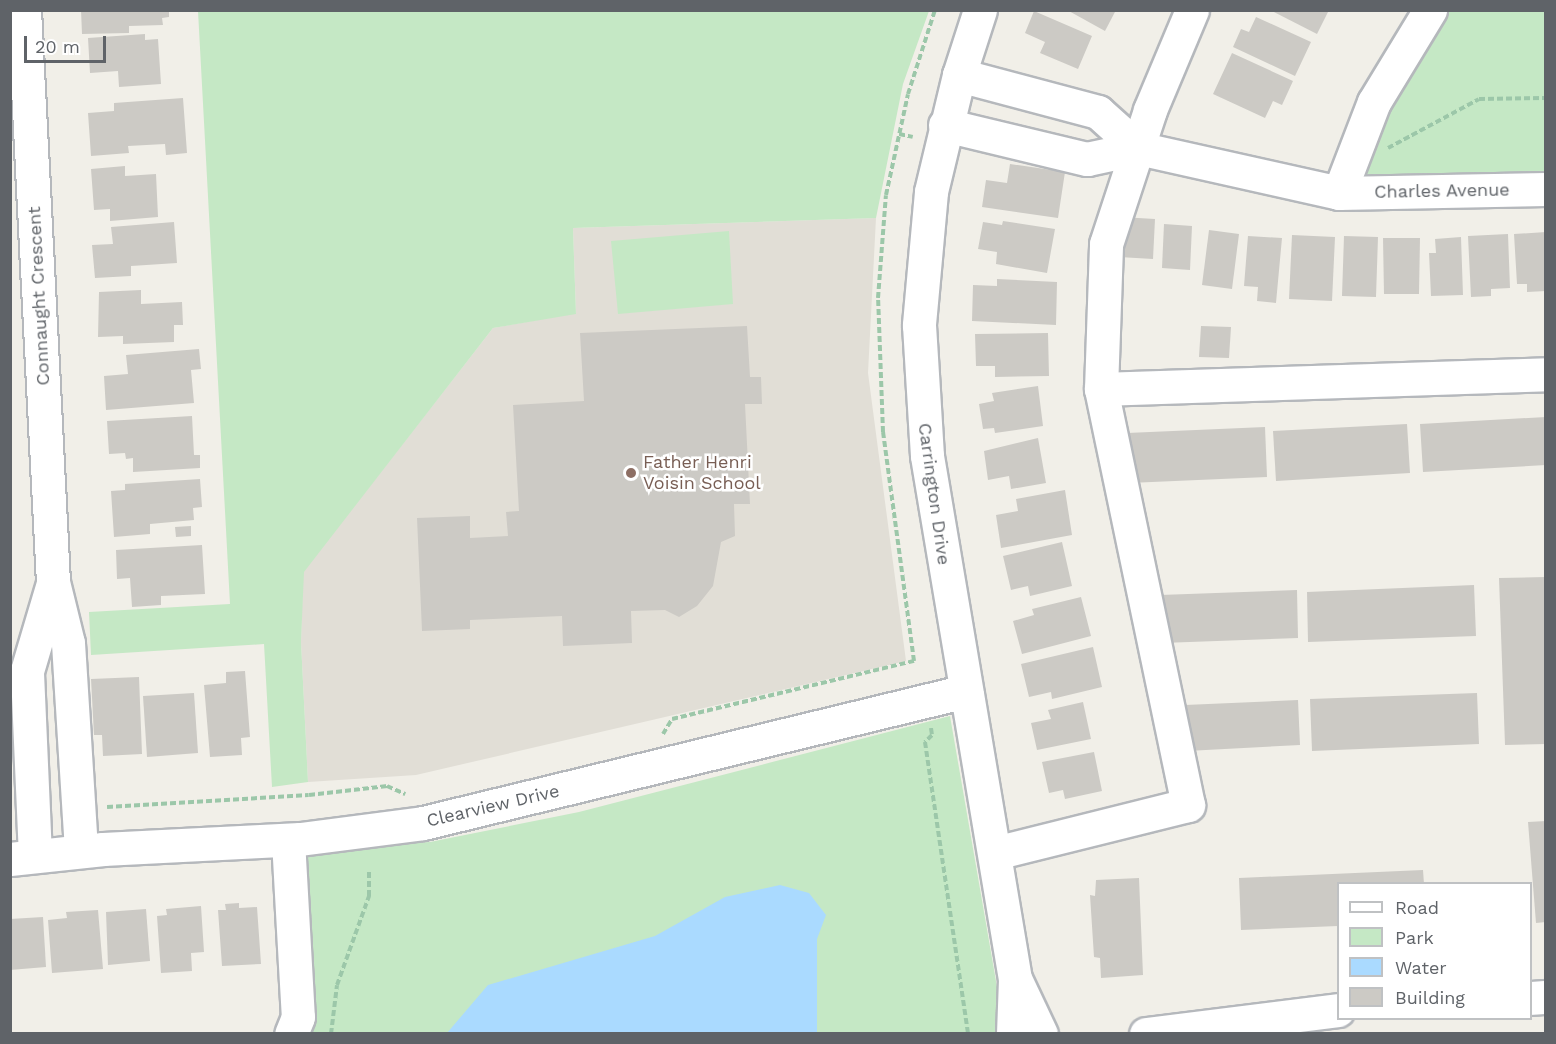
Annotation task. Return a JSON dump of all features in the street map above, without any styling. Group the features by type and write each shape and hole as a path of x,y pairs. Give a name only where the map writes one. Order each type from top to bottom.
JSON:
{"street":[{"name":"Connaught Crescent","path":"24,10 53,582 68,643 81,851"},
{"name":"Carrington Drive","path":"980,10 945,125 931,192 921,303 921,397 935,514 1015,979 1013,1034"},
{"path":"994,853 1188,806 1101,389 1106,244 1150,110 1192,10"},
{"path":"1339,193 1374,102 1430,10"},
{"name":"Charles Avenue","path":"959,75 1098,112 1138,148"},
{"name":"Charles Avenue","path":"945,125 1088,159 1138,148 1339,193 1545,189"},
{"path":"1101,389 1545,374"},
{"name":"Connaught Crescent","path":"23,857 27,671 53,582"},
{"name":"Clearview Drive","path":"23,857 81,851 288,840 423,823 966,691"},
{"path":"288,840 298,1017 291,1034"},
{"name":"Carrington Drive","path":"1015,979 1041,1034"},
{"path":"1146,1034 1337,1010"}],"path":[{"path":"923,668 914,661 878,384 882,242 886,195 908,94 935,10"},
{"path":"1388,148 1479,99 1545,98"},
{"path":"899,134 915,137"},
{"path":"651,737 663,734 672,719 914,661"},
{"path":"932,735 925,742 968,1034"},
{"path":"102,812 108,806 309,795 387,786 406,795 417,792"},
{"path":"330,1034 336,985 369,896 369,871"}],"shaded area":[{"name":"Father Henri Voisin School","path":"876,218 868,373 906,661 416,775 308,782 301,642 303,572 493,328 576,313 573,228"}],"green space":[{"path":"198,11 929,11 903,84 876,218 573,228 576,314 493,328 304,572 301,642 308,782 272,787 264,644 91,655 89,612 230,604"},
{"path":"1430,11 1545,11 1545,189 1339,193"},
{"path":"729,231 733,304 618,314 611,241"},
{"path":"950,716 1005,1033 313,1033 302,847 430,842 579,812"}],"water":[{"path":"780,885 809,893 826,915 817,939 817,1033 447,1033 488,985 655,936 725,897"}],"building":[{"path":"81,10 169,10 169,17 162,18 163,25 129,26 129,33 82,34"},
{"path":"1067,10 1116,10 1105,31"},
{"path":"1270,10 1329,10 1317,34"},
{"path":"1034,11 1092,36 1078,69 1040,53 1045,42 1025,33"},
{"path":"1256,17 1311,42 1295,76 1233,47 1241,29 1249,32"},
{"path":"145,34 145,40 158,39 161,84 119,87 118,71 90,73 88,38"},
{"path":"1232,53 1293,81 1282,105 1273,101 1265,118 1213,94"},
{"path":"183,98 187,153 166,155 165,144 128,146 129,153 91,156 88,113 114,111 114,103"},
{"path":"1010,164 1065,172 1058,218 982,207 986,180 1007,183"},
{"path":"125,166 125,176 156,174 158,217 110,221 110,209 94,210 91,169"},
{"path":"1121,217 1155,219 1153,259 1119,257"},
{"path":"1003,221 1055,229 1047,273 996,264 997,252 978,249 983,222 1002,225"},
{"path":"174,222 177,263 131,266 131,276 95,278 92,245 113,244 111,227"},
{"path":"1164,224 1192,226 1190,270 1162,268"},
{"path":"1209,230 1239,234 1232,289 1202,285"},
{"path":"1546,232 1546,291 1527,292 1527,284 1517,284 1514,234"},
{"path":"1508,234 1510,288 1491,289 1491,296 1471,297 1468,236"},
{"path":"1292,235 1335,237 1332,301 1289,299"},
{"path":"1248,236 1282,238 1276,303 1257,301 1258,287 1244,286"},
{"path":"1344,236 1378,237 1376,297 1342,296"},
{"path":"1461,237 1463,295 1431,296 1429,253 1436,253 1435,239"},
{"path":"1383,238 1420,238 1419,294 1384,294"},
{"path":"997,279 1057,282 1056,325 972,321 973,285 997,286"},
{"path":"141,290 141,304 182,302 183,325 174,325 174,342 123,344 123,336 98,337 99,292"},
{"path":"747,326 750,377 761,377 762,404 745,404 750,504 734,504 735,536 721,542 713,586 697,606 679,617 665,610 631,611 632,643 563,646 562,616 470,620 470,629 422,631 417,518 470,516 470,538 508,536 506,512 519,511 513,405 584,401 580,333"},
{"path":"1201,326 1231,327 1229,358 1199,357"},
{"path":"1048,333 1049,376 995,377 995,366 976,366 975,334"},
{"path":"199,349 201,369 191,370 194,403 106,410 104,376 128,374 126,355"},
{"path":"1038,386 1043,426 995,433 994,428 983,429 979,404 994,401 992,393"},
{"path":"192,416 194,455 200,455 200,468 133,472 133,458 126,459 125,453 109,454 107,421"},
{"path":"1546,417 1546,465 1423,472 1420,424"},
{"path":"1407,424 1410,473 1276,481 1273,431"},
{"path":"1265,427 1267,477 1129,483 1127,433"},
{"path":"1038,438 1046,483 1011,489 1009,476 988,480 984,451"},
{"path":"200,479 202,507 193,508 194,520 150,524 150,534 114,537 111,491 125,490 125,484"},
{"path":"1065,490 1072,535 1001,548 996,515 1018,511 1016,499"},
{"path":"191,526 191,536 176,537 175,527"},
{"path":"1062,542 1072,586 1030,596 1028,586 1011,590 1003,556"},
{"path":"202,545 205,594 161,596 161,605 132,607 130,578 117,579 116,550"},
{"path":"1546,577 1546,744 1505,745 1499,578"},
{"path":"1474,585 1476,636 1308,642 1307,592"},
{"path":"1297,590 1298,638 1162,643 1160,595"},
{"path":"1081,597 1091,636 1022,654 1013,621 1034,615 1032,609"},
{"path":"1093,647 1102,687 1052,699 1051,692 1029,697 1021,664"},
{"path":"245,671 250,737 241,738 242,755 210,757 204,685 226,683 226,672"},
{"path":"139,677 142,754 103,756 102,735 94,735 91,679"},
{"path":"194,693 198,753 147,757 143,696"},
{"path":"1477,693 1479,744 1312,751 1310,699"},
{"path":"1298,700 1300,745 1187,751 1185,705"},
{"path":"1083,702 1091,739 1037,750 1031,723 1051,719 1048,710"},
{"path":"1094,752 1102,791 1065,799 1063,790 1049,793 1042,762"},
{"path":"1546,821 1546,922 1536,923 1528,822"},
{"path":"1423,870 1424,882 1337,882 1337,926 1241,930 1239,878"},
{"path":"1139,878 1143,975 1101,978 1100,958 1094,957 1090,895 1095,896 1096,880"},
{"path":"239,903 239,908 257,907 261,964 222,966 218,910 226,910 225,904"},
{"path":"201,906 204,952 191,953 192,971 161,973 157,916 167,915 166,909"},
{"path":"146,909 150,961 108,965 106,912"},
{"path":"98,910 103,969 52,973 48,920 67,918 66,912"},
{"path":"43,917 46,967 10,970 10,919"}],"place":[{"name":"Father Henri Voisin School","path":"631,473"}]}
